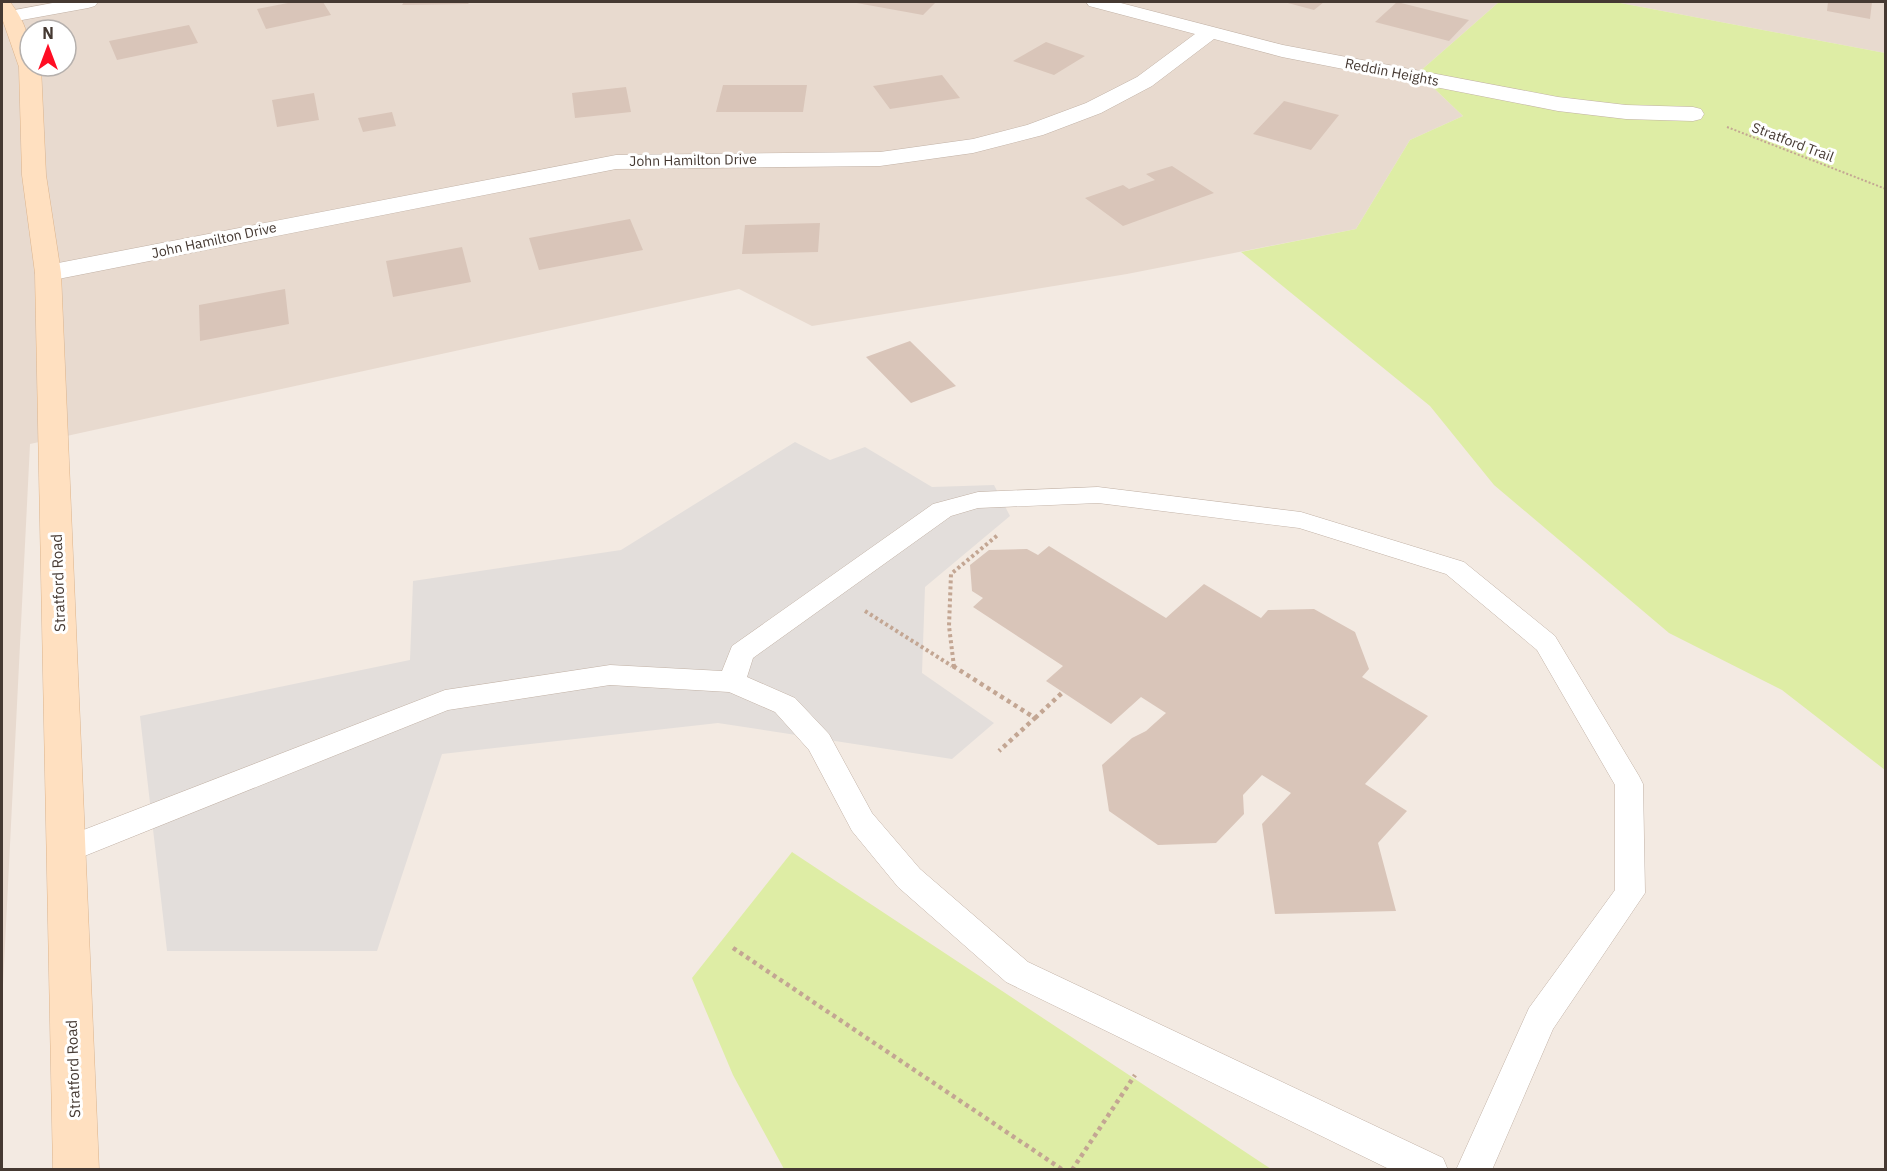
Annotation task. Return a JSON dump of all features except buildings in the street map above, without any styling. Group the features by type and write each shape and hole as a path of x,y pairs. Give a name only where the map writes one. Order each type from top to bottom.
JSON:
{"main road":[{"name":"Stratford Road","path":"6,10 30,67 34,175 48,273 76,1170"}],"street":[{"path":"6,10 88,2"},
{"name":"Reddin Heights","path":"1096,2 1282,51 1558,104 1626,112 1693,114"},
{"name":"John Hamilton Drive","path":"48,273 616,162 667,159 880,159 946,152 1047,127 1121,94 1189,50 1210,32"}],"lane":[{"path":"732,682 741,653 942,510 978,500 1098,495 1301,519 1455,568 1546,643 1629,784 1630,893 1541,1019 1473,1170"},
{"path":"66,850 445,700 610,675 732,682 784,705 819,742 862,822 909,878 1017,972 1430,1170"}],"path":[{"name":"Stratford Trail","path":"1693,114 1886,189"},
{"path":"953,667 949,626 951,574 1046,496"},
{"path":"831,589 1035,718"},
{"path":"999,751 1064,692"},
{"path":"733,948 1063,1170"},
{"path":"1072,1170 1158,1039"}],"shaded area":[{"path":"2,2 1499,2 1418,73 1463,116 1410,140 1356,229 1127,274 812,326 739,289 30,444 2,1005"},
{"path":"1615,2 1885,2 1885,53"},
{"path":"795,442 830,460 865,447 932,487 994,485 1010,516 925,587 922,673 994,723 952,759 718,723 442,754 377,951 167,951 140,716 410,660 413,581 621,550"}],"green space":[{"path":"1499,2 1615,2 1885,53 1885,770 1782,690 1669,633 1494,485 1430,406 1241,252 1356,229 1410,140 1463,116 1418,73"},
{"path":"792,852 1271,1169 784,1169 733,1075 692,978"}]}
